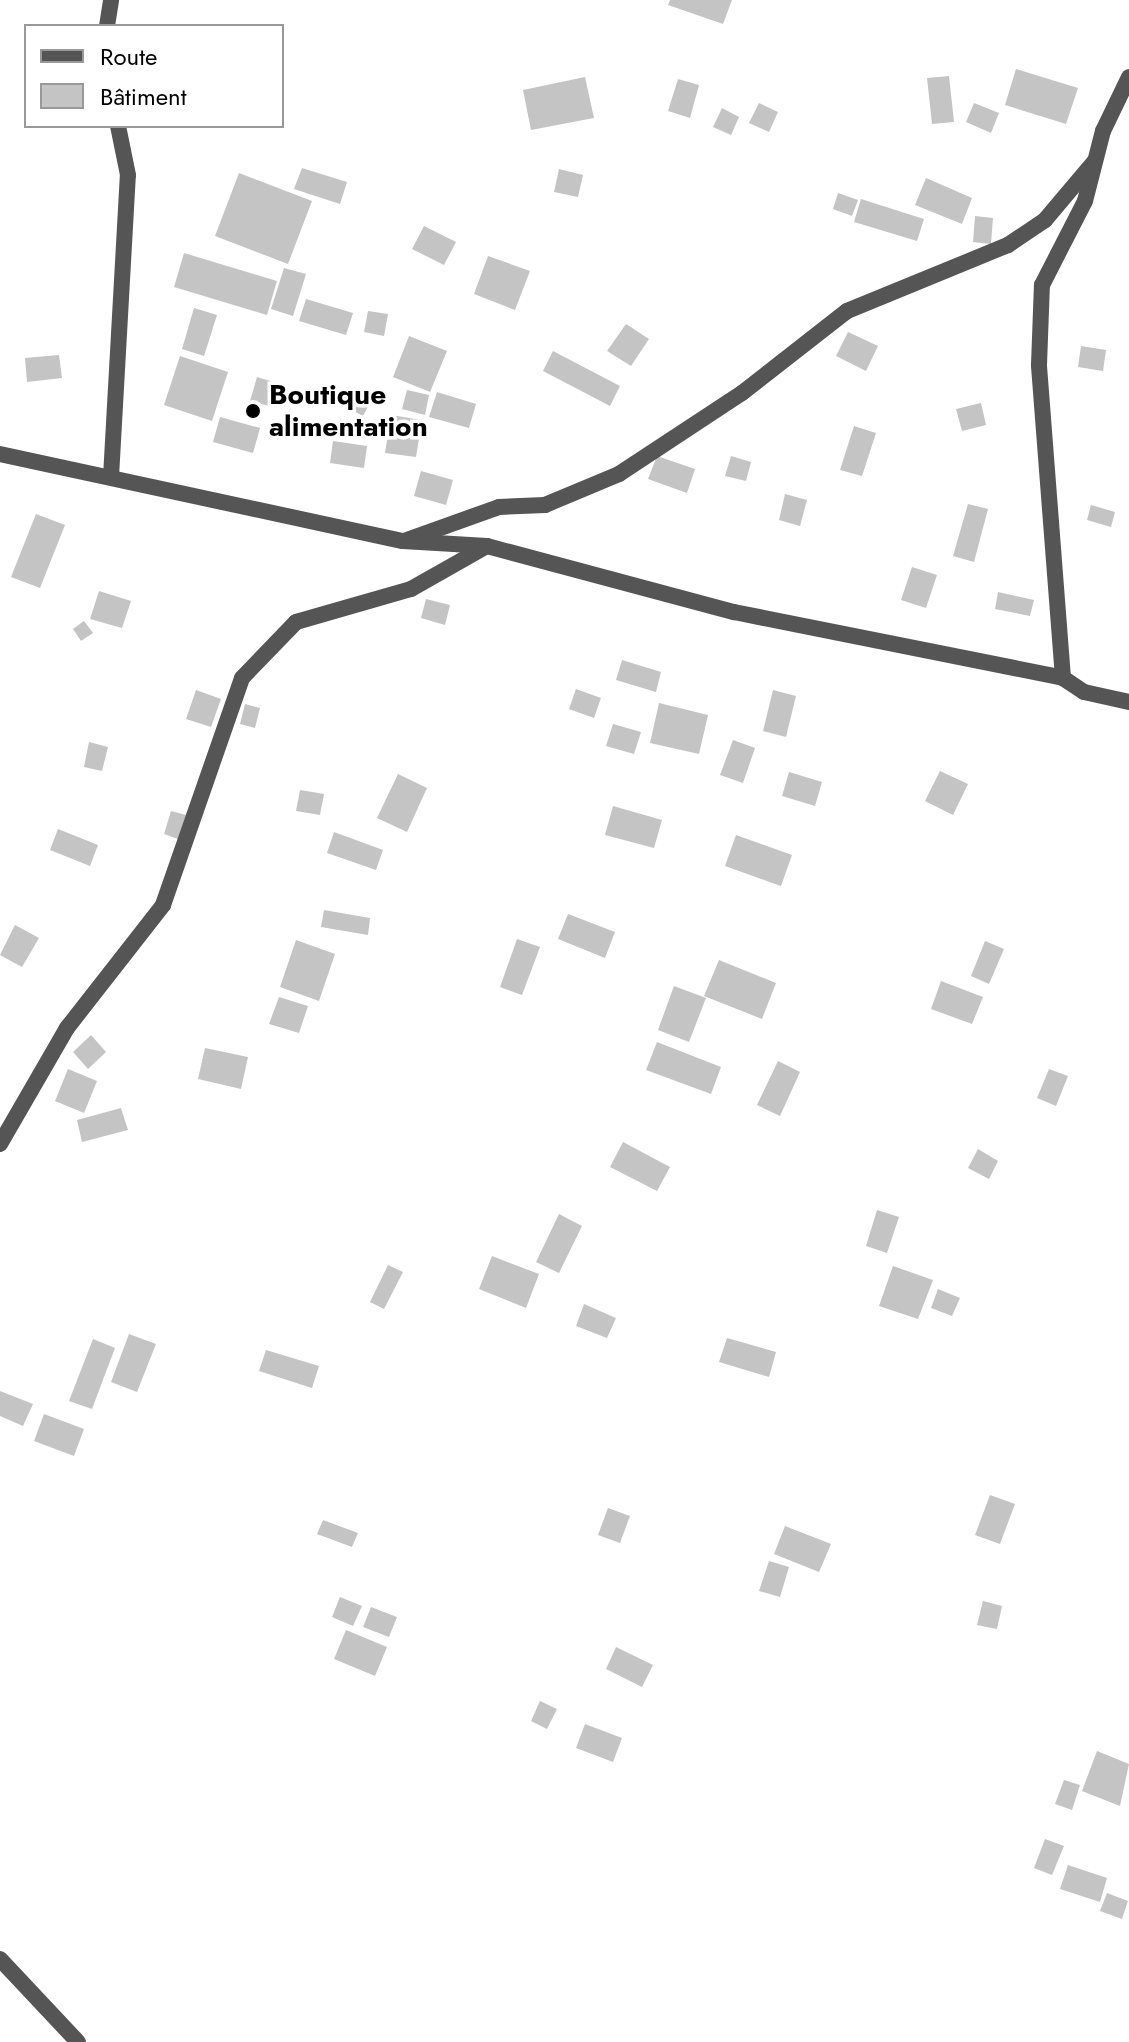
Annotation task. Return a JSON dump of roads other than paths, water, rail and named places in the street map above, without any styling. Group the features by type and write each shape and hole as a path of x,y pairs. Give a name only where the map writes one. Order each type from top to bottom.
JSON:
{"street":[{"path":"107,24 111,0"},
{"path":"1063,678 1039,365 1042,285 1085,201 1094,162 1129,77"},
{"path":"105,476 128,175 118,128"},
{"path":"403,541 499,507 545,505 619,474 742,393 847,311 1020,237 1045,220 1094,162"},
{"path":"0,454 403,541 487,546 734,612 1063,678 1084,692 1129,702"},
{"path":"0,1144 67,1028 163,905 242,678 276,640 315,612 411,589 487,546"},
{"path":"0,1959 78,2042"}],"place":[{"name":"Boutique alimentation","path":"253,411"}]}
